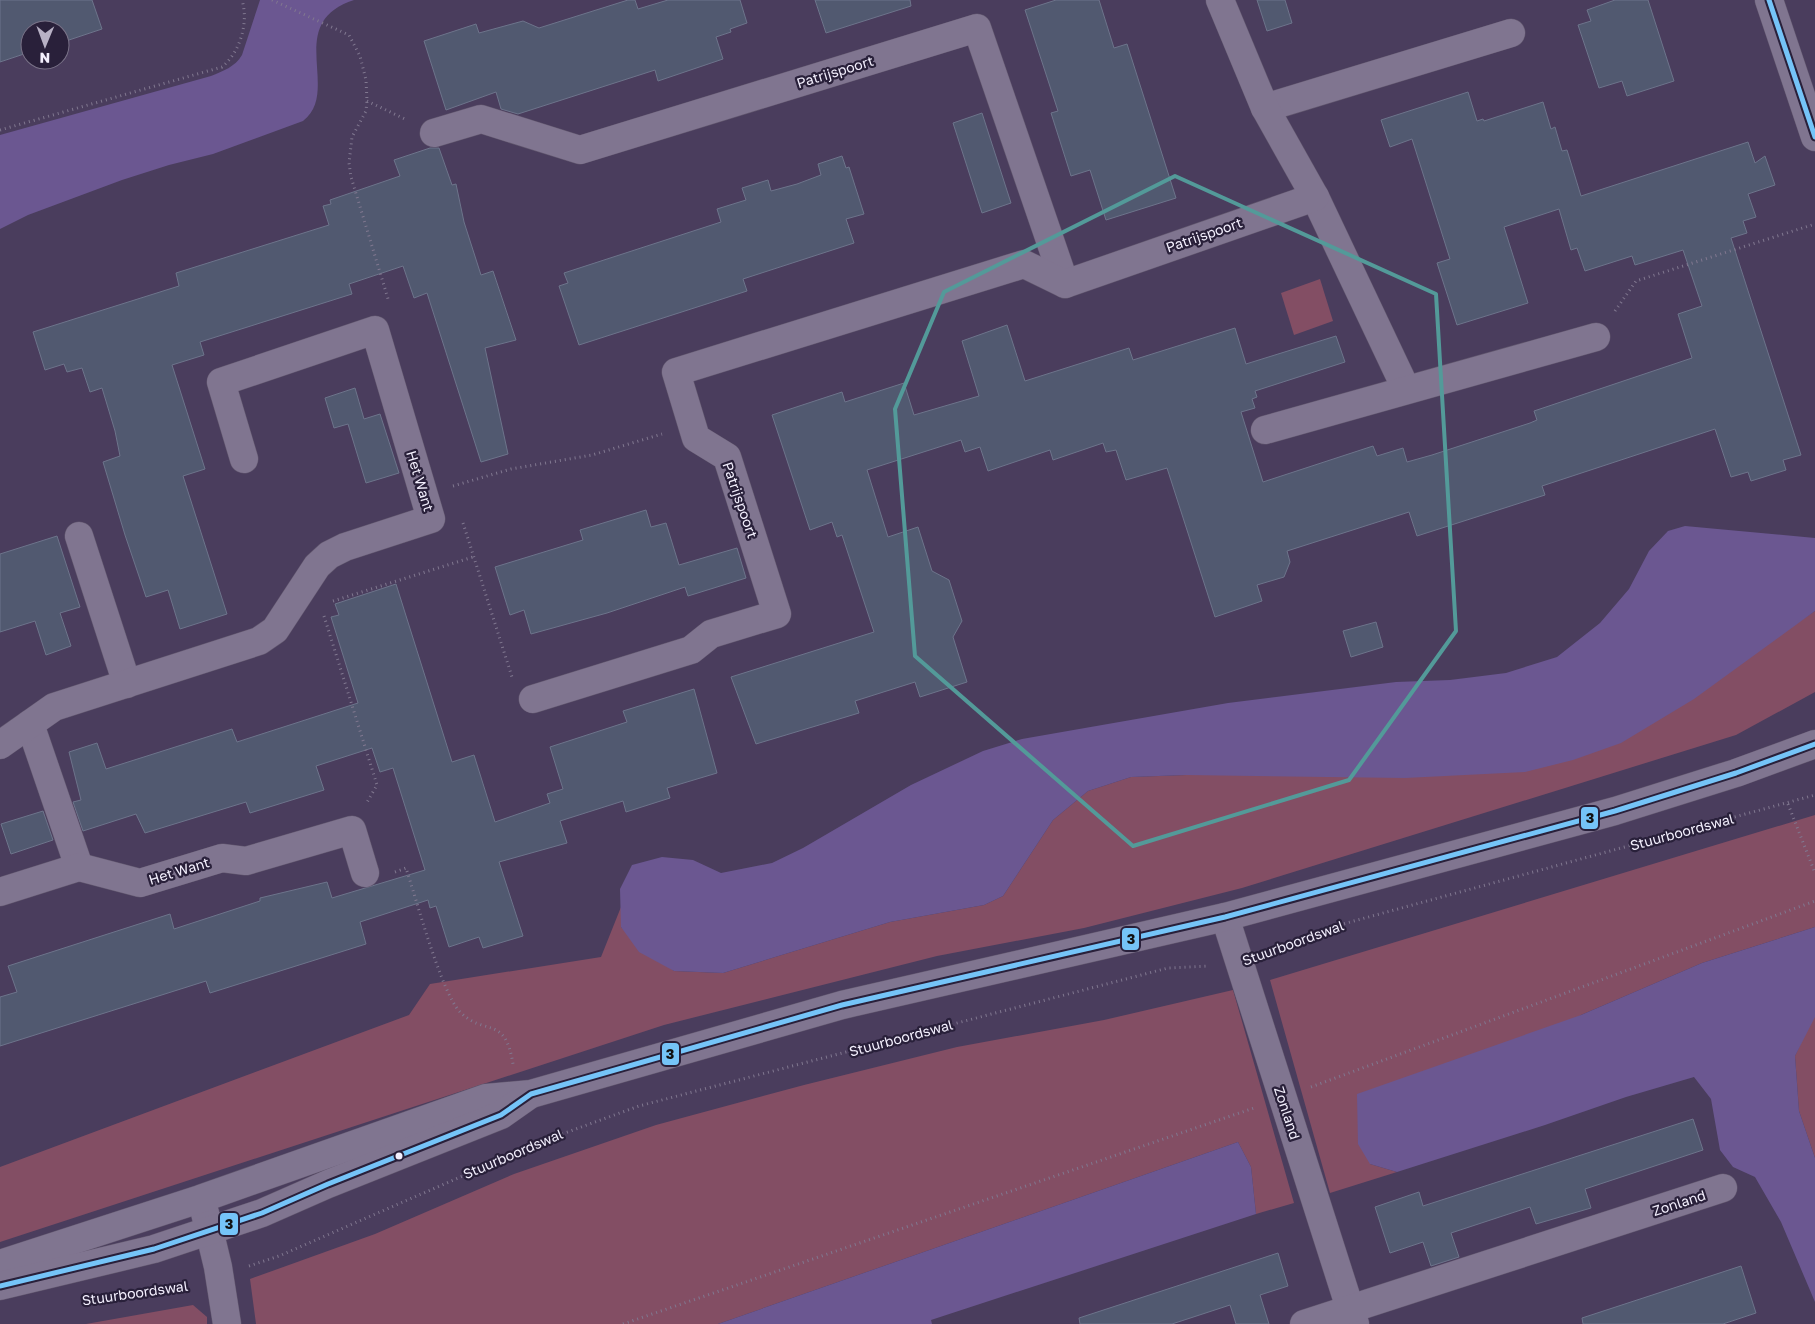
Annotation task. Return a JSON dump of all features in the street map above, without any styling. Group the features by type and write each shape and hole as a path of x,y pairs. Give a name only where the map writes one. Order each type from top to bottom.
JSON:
{"street":[{"path":"1220,0 1265,108 1315,197 1406,390"},
{"path":"1769,0 1815,137"},
{"name":"Patrijspoort","path":"434,133 481,118 580,150 977,28 1065,284"},
{"path":"1265,108 1511,33"},
{"name":"Patrijspoort","path":"534,699 691,650 711,634 777,614 727,457 696,438 676,372 1024,264 1065,284 1315,197"},
{"path":"244,459 221,382 375,330"},
{"name":"Het Want","path":"0,745 54,707 259,641 275,630 310,598 317,566 329,555 345,547 431,519 375,330"},
{"path":"1265,430 1596,337"},
{"path":"79,536 127,684"},
{"path":"0,892 79,867 30,724"},
{"path":"0,1264 200,1199 486,1098 531,1094 842,1006 1225,917 1615,811 1736,773 1815,744"},
{"path":"352,830 365,873"},
{"name":"Het Want","path":"79,867 140,883 222,858 246,861 352,830"},
{"name":"Zonland","path":"1225,917 1352,1316"},
{"path":"0,1286 154,1249 262,1213 328,1184 500,1115 531,1094"},
{"name":"Zonland","path":"1304,1324 1352,1316 1723,1188"},
{"path":"200,1199 211,1231 220,1276 226,1324"}],"path":[{"path":"0,130 222,67 232,59 242,32 245,18 242,0"},
{"path":"272,0 349,35 360,56 366,80 366,111 352,137 349,163 351,178 390,306 375,330"},
{"path":"367,101 434,133"},
{"path":"1596,337 1636,281 1815,224"},
{"path":"454,496 451,487 517,468 592,455 692,424"},
{"path":"462,522 513,682 534,699"},
{"path":"352,830 377,785 310,598 473,557"},
{"name":"Stuurboordswal","path":"106,1295 165,1292 188,1288 279,1256 543,1141 639,1106 1168,968 1240,963 1321,930 1788,804 1815,795"},
{"path":"1788,804 1815,873"},
{"path":"365,873 395,872 406,868 437,961 455,1006 465,1016 491,1028 505,1038 511,1049 516,1071"},
{"path":"623,1324 1282,1098 1815,901"}],"highlighted area":[{"path":"1175,176 1436,294 1456,631 1349,780 1133,846 915,656 895,409 944,292"}],"shaded area":[{"path":"260,0 354,0 333,11 322,24 317,40 317,93 313,108 303,121 213,154 169,165 122,180 28,215 0,229 0,135 211,76 232,66 242,55"},
{"path":"1320,279 1333,321 1294,335 1281,293"},
{"path":"1685,526 1815,538 1815,611 1694,699 1621,743 1573,760 1525,772 1405,778 1186,775 1131,777 1088,791 1053,820 1003,896 984,905 890,922 723,973 674,971 639,952 621,927 620,889 632,865 662,857 693,860 721,873 772,863 803,848 911,785 983,751 1022,739 1228,703 1396,682 1450,680 1506,673 1557,657 1600,623 1629,589 1649,551 1668,531"},
{"path":"1815,611 1815,692 1736,735 1242,888 1084,928 937,956 664,1025 0,1242 0,1167 409,1015 430,984 601,957 621,907 621,927 674,971 723,973 890,922 984,905 1003,896 1053,820 1088,791 1131,777 1186,775 1797,623"},
{"path":"1815,815 1815,927 1702,963 1581,1015 1370,1164 1397,1172 1330,1193 1270,980"},
{"path":"1815,927 1815,1017 1795,1056 1799,1111 1815,1158 1815,1302 1781,1222 1755,1177 1733,1167 1720,1150 1711,1099 1694,1077 1626,1097 1397,1172 1370,1164 1358,1144 1357,1094 1581,1015 1702,963"},
{"path":"1233,990 1294,1203 1256,1214 1251,1167 1238,1142 718,1324 256,1324 250,1279 375,1234 514,1174 656,1125 804,1085 957,1047 1104,1020"},
{"path":"1813,1017 1815,1017 1815,1158 1799,1111 1795,1056"},
{"path":"1238,1142 1251,1167 1256,1214 931,1320 932,1324 718,1324"},
{"path":"193,1305 207,1317 207,1324 86,1324"}],"building":[{"path":"0,0 92,0 102,29 70,40 70,20 20,20 20,55 0,62"},
{"path":"628,0 635,0 638,9 668,0 740,0 747,23 730,29 731,32 716,37 723,59 658,81 655,70 518,114 501,109 496,92 446,110 424,41 476,24 479,33 523,21 539,28"},
{"path":"815,0 910,0 911,6 826,33"},
{"path":"1056,0 1099,0 1114,48 1127,44 1176,198 1106,220 1090,170 1071,176 1051,113 1058,111 1025,10"},
{"path":"1257,0 1285,0 1292,23 1267,31"},
{"path":"1615,0 1648,0 1674,81 1627,96 1622,81 1599,88 1578,25 1591,21 1587,10"},
{"path":"1468,92 1477,121 1483,119 1484,121 1543,102 1551,129 1555,127 1562,151 1567,150 1581,196 1748,142 1755,163 1765,156 1775,185 1748,194 1756,217 1743,221 1747,233 1731,238 1801,455 1783,460 1786,470 1751,481 1748,472 1731,477 1715,429 1542,486 1545,495 1417,536 1409,512 1287,551 1290,562 1284,577 1257,585 1262,601 1215,617 1167,468 1126,480 1116,450 1106,452 1103,443 1053,460 1050,450 988,471 980,447 965,452 961,440 867,470 888,537 918,527 932,571 949,580 962,621 953,637 967,682 920,697 915,682 855,701 859,713 756,744 731,677 874,632 842,535 837,537 832,522 810,530 772,415 842,392 845,402 904,383 914,415 979,396 962,341 1007,325 1025,381 1129,348 1133,360 1235,328 1246,364 1336,336 1345,362 1255,391 1257,397 1252,399 1255,408 1241,412 1263,482 1373,446 1377,456 1403,448 1407,462 1432,455 1537,420 1534,411 1692,358 1678,314 1702,306 1683,250 1635,265 1632,256 1585,271 1577,248 1571,250 1559,209 1504,227 1528,303 1457,325 1437,263 1450,259 1412,139 1390,147 1381,120"},
{"path":"982,113 1011,203 982,213 953,123"},
{"path":"430,148 439,148 452,185 456,184 464,222 481,275 493,271 516,340 485,348 508,454 481,462 427,293 414,298 403,266 349,284 352,294 200,342 204,355 172,365 205,469 183,476 227,614 180,629 168,590 146,597 125,535 103,462 120,456 115,431 102,388 90,392 82,368 67,372 64,364 45,370 33,332 179,286 176,273 329,225 323,206 331,204 330,200 400,176 394,160"},
{"path":"842,156 846,168 849,167 864,214 846,219 854,243 743,279 747,291 579,345 559,286 568,283 564,273 721,222 717,209 746,200 742,188 768,180 771,191 797,184 821,175 818,164"},
{"path":"355,388 364,419 380,414 399,473 366,483 348,424 334,428 325,398"},
{"path":"646,510 651,527 666,523 679,565 737,548 746,578 688,596 685,587 607,613 531,634 524,610 510,615 495,567 583,540 580,530"},
{"path":"57,536 80,607 60,613 71,646 46,655 35,621 0,632 0,554"},
{"path":"396,584 452,762 474,755 495,822 550,803 547,794 563,789 550,747 627,722 623,711 694,689 717,773 667,788 670,798 626,812 623,801 560,821 567,843 499,862 523,936 483,948 479,937 449,947 436,906 430,908 428,900 360,922 366,944 210,993 206,981 0,1046 0,997 17,992 8,966 170,914 174,929 260,901 260,898 327,882 332,898 425,870 393,768 380,772 372,748 316,766 324,790 250,813 246,802 145,833 136,814 83,831 73,802 81,800 69,752 97,743 106,769 232,729 237,742 358,703 331,617 339,615 335,604"},
{"path":"1376,622 1383,647 1351,657 1343,631"},
{"path":"43,811 53,840 11,854 1,824"},
{"path":"1693,1119 1703,1150 1585,1189 1591,1208 1536,1224 1530,1207 1451,1233 1459,1257 1431,1266 1423,1242 1390,1253 1375,1207 1419,1192 1423,1206"},
{"path":"1278,1253 1288,1286 1260,1295 1269,1324 1236,1324 1230,1305 1172,1324 1080,1324 1079,1318"},
{"path":"1741,1266 1756,1313 1723,1324 1583,1324 1582,1318"}],"transit line":[{"name":"3","path":"1769,0 1815,137"},
{"name":"3","path":"0,1286 154,1249 262,1213 328,1184 501,1115 531,1094 842,1005 1225,917 1615,811 1736,773 1815,744"}]}
